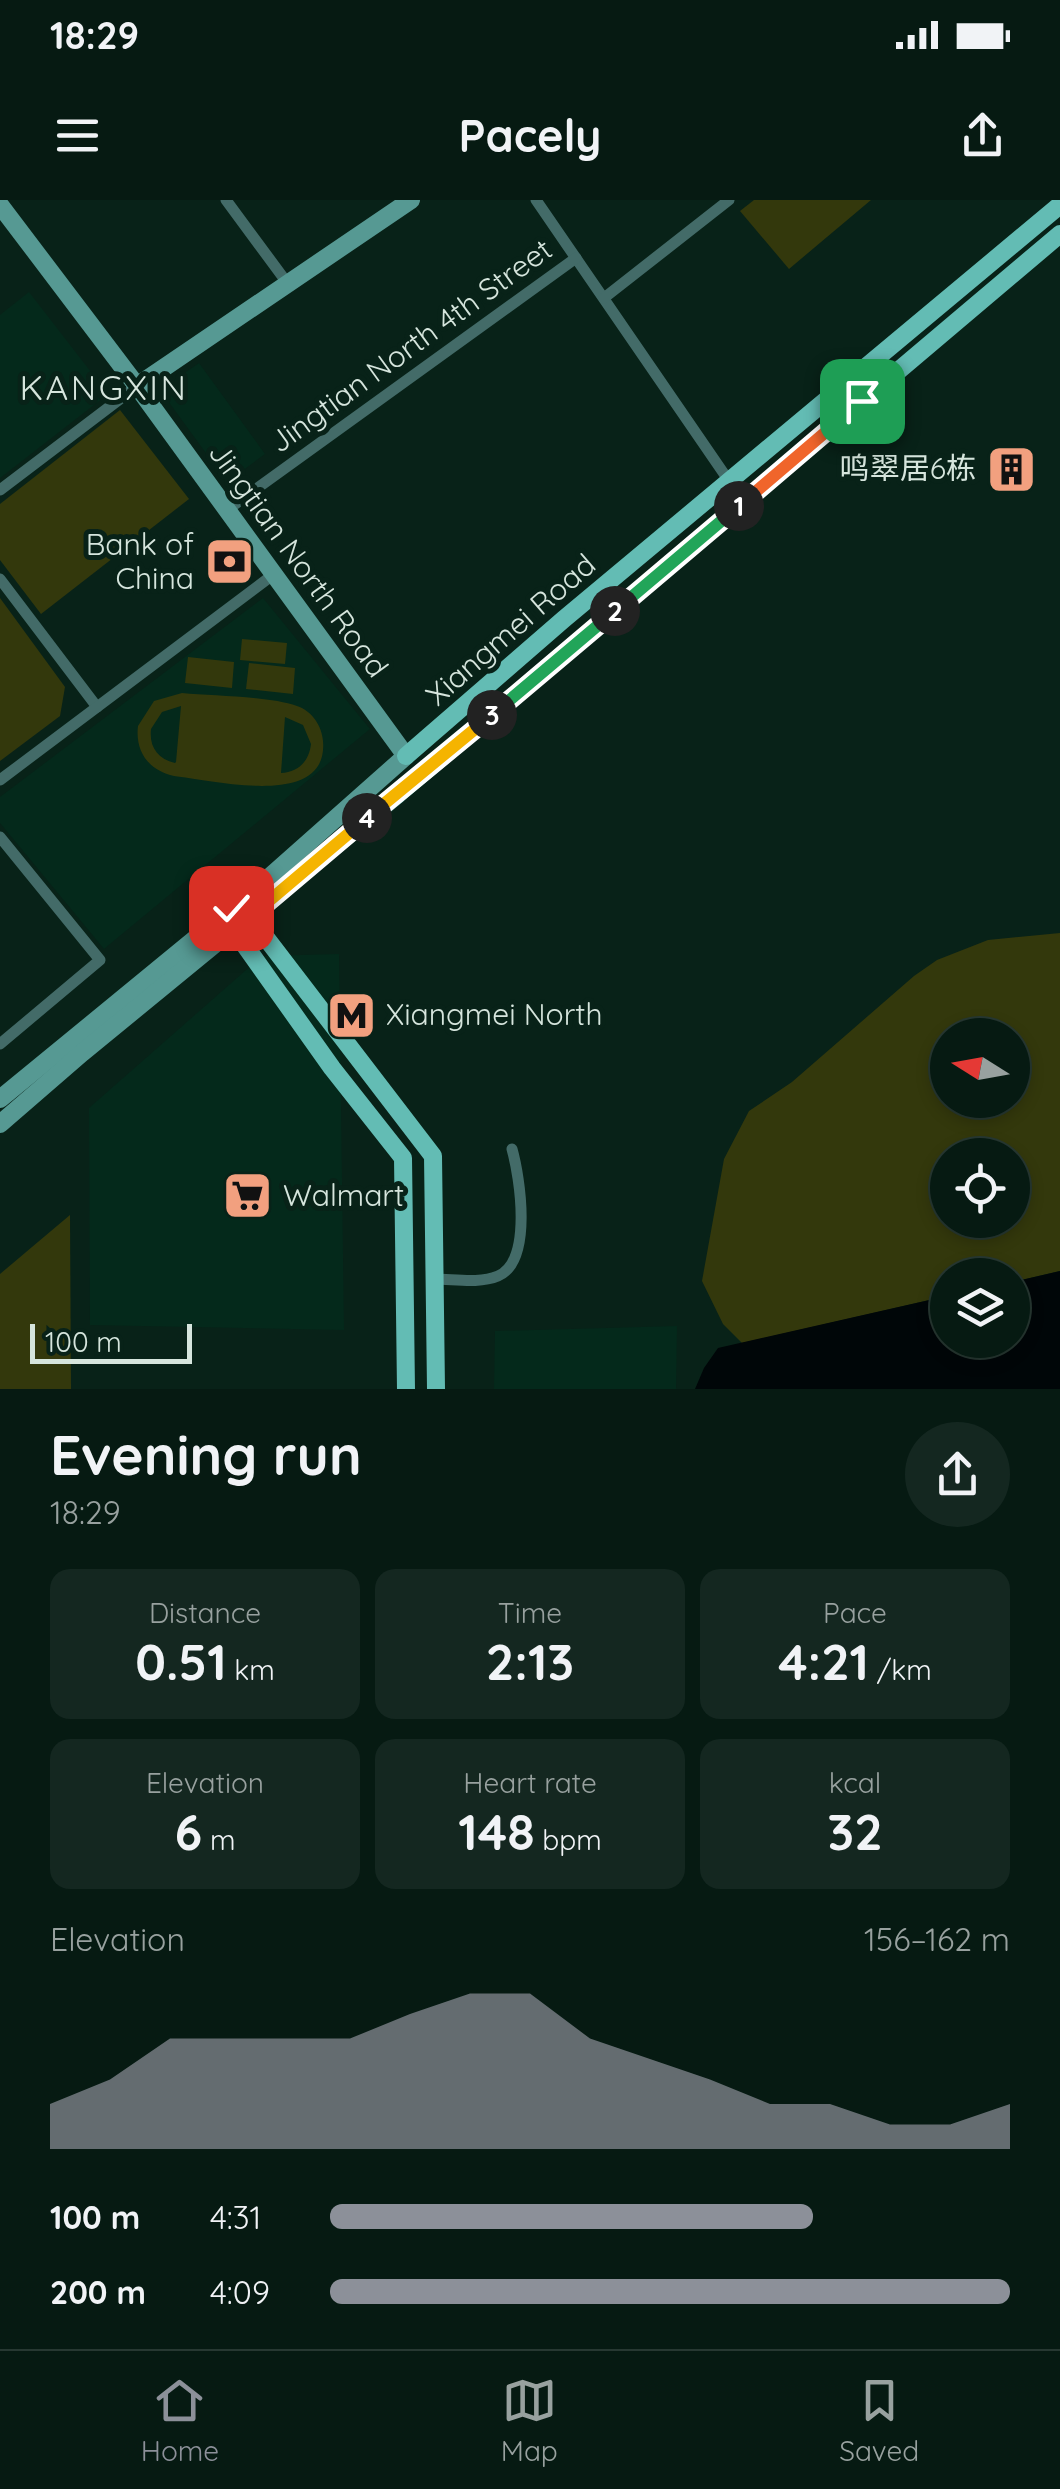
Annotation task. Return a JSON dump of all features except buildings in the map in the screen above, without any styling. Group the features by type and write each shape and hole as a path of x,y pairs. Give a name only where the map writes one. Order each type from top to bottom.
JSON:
{"main road":[{"path":"137,386 411,200"},
{"path":"1024,235 1038,200"},
{"name":"Jingtian North Road","path":"0,205 406,756"},
{"name":"Xiangmei Road","path":"0,1099 231,908 564,618 1060,205"},
{"name":"Xiangmei Road","path":"0,1124 397,795 1060,234"},
{"path":"1016,271 1060,248"},
{"path":"564,618 563,629 568,637 586,636"},
{"path":"406,756 418,777"},
{"path":"397,795 406,756"},
{"path":"231,908 250,917 433,1156 436,1389"},
{"path":"231,908 234,930 332,1068 403,1158 406,1389"}],"street":[{"path":"226,200 288,284"},
{"path":"536,200 730,480"},
{"path":"604,298 728,200"},
{"name":"Jingtian North 4th Street","path":"225,507 574,255"},
{"path":"0,490 137,386"},
{"path":"0,780 274,574"},
{"path":"0,579 97,707"},
{"path":"0,837 100,960 0,1044"},
{"path":"434,1279 486,1279 506,1271 513,1263 520,1240 520,1185 512,1148"}],"shaded area":[{"path":"754,200 871,200 789,269 740,211"},
{"path":"29,292 108,394 0,478 0,315"},
{"path":"199,363 265,454 227,482 160,390"},
{"path":"120,410 189,499 41,614 0,560 0,504"},
{"path":"0,598 65,687 60,716 0,761"},
{"path":"263,598 370,729 104,949 0,823 0,797"},
{"path":"242,639 287,643 285,664 240,660"},
{"path":"188,657 234,662 232,688 185,683"},
{"path":"249,663 295,668 293,694 246,689"},
{"path":"182,693 256,698 297,706 312,715 321,730 320,762 308,776 265,786 165,773 150,764 139,744 138,726 154,701","holes":["181,706 176,762 175,763 156,751 151,729 162,712","285,717 303,725 311,744 302,765 281,773"]},
{"path":"1060,933 1060,1271 1030,1278 1030,1258 930,1258 930,1300 742,1343 723,1324 702,1281 724,1159 749,1111 792,1082 937,960 988,940"},
{"path":"339,954 344,1330 90,1325 89,1108 262,956"},
{"path":"70,1215 71,1389 0,1389 0,1274"},
{"path":"1060,1271 1060,1389 695,1389 718,1348 930,1300 930,1358 1030,1358 1030,1278"},
{"path":"677,1326 676,1389 494,1389 495,1331"}],"place":[{"name":"鸣翠居6栋","path":"1011,469"},
{"name":"Bank of China","path":"229,562"},
{"name":"Xiangmei North","path":"351,1015"},
{"name":"Walmart","path":"248,1196"}],"district":[{"name":"KANGXIN","path":"104,388"}],"route":[{"path":"231,908 250,917 862,401"}]}
